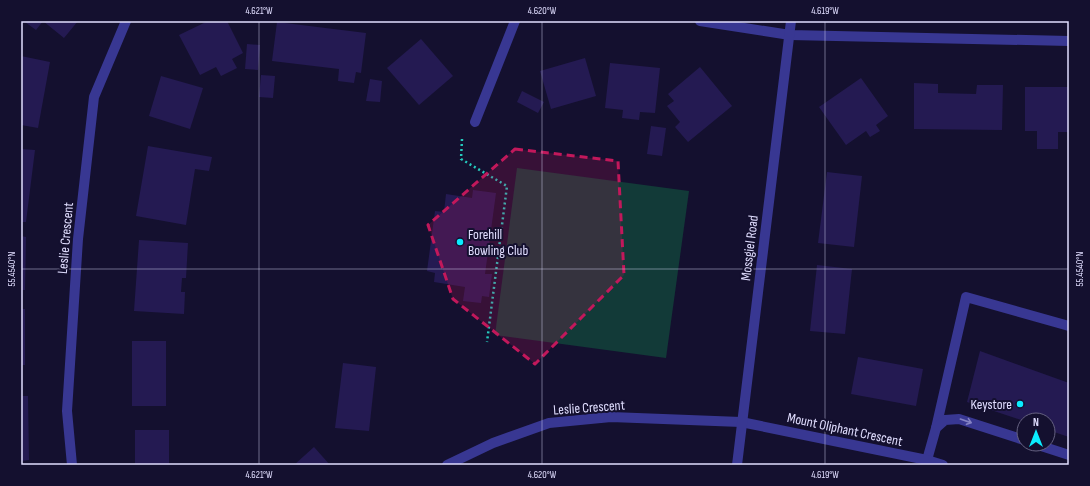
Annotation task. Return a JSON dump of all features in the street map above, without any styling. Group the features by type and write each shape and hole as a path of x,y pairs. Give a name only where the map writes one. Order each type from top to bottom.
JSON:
{"street":[{"name":"Leslie Crescent","path":"72,465 67,411 78,239 94,97 126,21"},
{"path":"475,122 515,21"},
{"path":"700,21 790,35 1069,41"},
{"name":"Mossgiel Road","path":"737,465 741,422 791,21"},
{"path":"927,460 936,428 966,297 1069,326"},
{"name":"Leslie Crescent","path":"447,465 493,443 549,423 611,417 741,422"},
{"path":"936,428 945,420 959,418 1016,437"},
{"name":"Mount Oliphant Crescent","path":"741,422 927,460 943,465"},
{"path":"1056,451 1069,455"}],"path":[{"path":"475,122 462,133 461,159 507,186 487,342"}],"highlighted area":[{"path":"515,149 618,161 624,275 535,364 453,299 428,225"}],"green space":[{"path":"517,168 689,191 666,358 495,335"}],"building":[{"path":"43,21 36,30 25,22"},
{"path":"43,21 78,21 64,38"},
{"path":"208,21 227,21 243,53 232,59 237,68 221,76 216,67 200,75 179,35"},
{"path":"277,22 366,33 361,73 356,72 354,83 338,81 339,69 272,61"},
{"path":"421,39 453,76 419,105 387,68"},
{"path":"247,44 260,45 258,70 245,69"},
{"path":"21,56 50,62 38,128 21,125"},
{"path":"585,58 596,96 551,109 540,71"},
{"path":"610,63 660,68 655,113 640,112 639,120 622,118 623,110 605,108"},
{"path":"700,67 732,106 688,142 675,127 680,122 667,106 674,101 668,94"},
{"path":"261,75 275,76 273,98 259,97"},
{"path":"161,76 203,88 190,129 149,116"},
{"path":"861,78 888,116 876,125 880,131 870,137 866,131 846,145 819,107"},
{"path":"370,79 382,81 380,102 366,101"},
{"path":"914,83 938,84 938,93 976,94 977,85 1003,85 1002,130 914,129"},
{"path":"1025,87 1069,87 1069,132 1058,132 1058,149 1037,149 1037,131 1025,131"},
{"path":"522,91 544,102 538,113 517,102"},
{"path":"651,126 666,128 662,156 647,154"},
{"path":"148,146 212,157 209,171 195,169 186,225 136,216"},
{"path":"21,149 35,150 26,222 21,222"},
{"path":"827,172 862,176 854,247 818,243"},
{"name":"Forehill Bowling Club","path":"473,190 496,193 485,274 492,274 489,297 482,296 481,303 463,301 465,287 434,282 435,273 427,271 435,211 444,212 446,194 472,198"},
{"path":"21,236 26,237 25,290 21,290"},
{"path":"139,240 188,243 186,278 182,278 181,292 185,292 184,314 134,311"},
{"path":"817,265 852,269 845,334 810,331"},
{"path":"21,309 25,309 25,365 21,365"},
{"path":"132,341 166,341 166,406 132,406"},
{"path":"980,351 1069,383 1069,437 1056,433 1056,412 1016,412 1016,418 967,402"},
{"path":"858,357 923,369 916,406 851,394"},
{"path":"343,363 376,367 369,431 335,428"},
{"path":"21,396 28,396 29,460 21,461"},
{"path":"135,430 169,430 169,465 135,465"},
{"path":"314,447 330,465 294,465"}],"place":[{"name":"Forehill Bowling Club","path":"460,242"},
{"name":"Keystore","path":"1020,404"}]}
